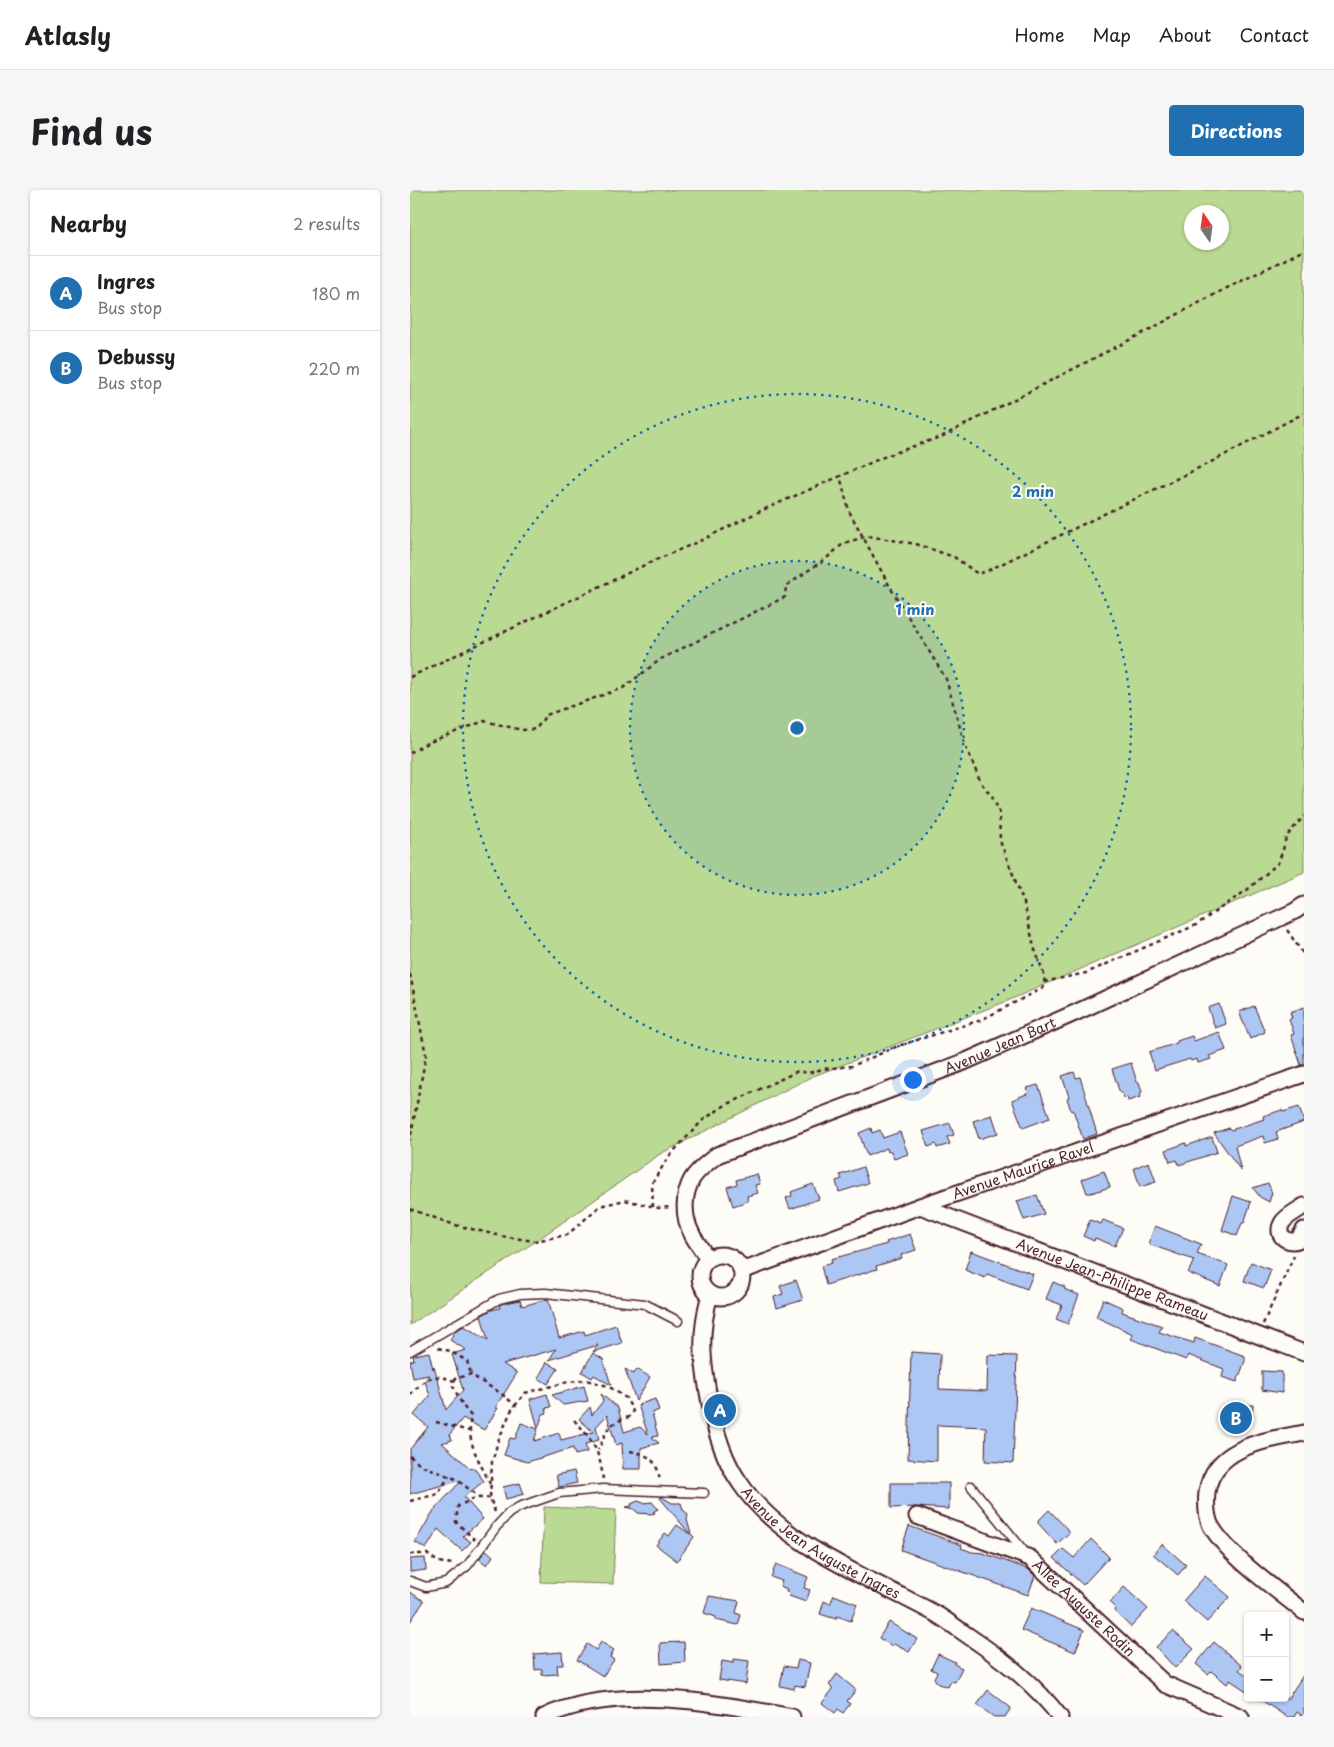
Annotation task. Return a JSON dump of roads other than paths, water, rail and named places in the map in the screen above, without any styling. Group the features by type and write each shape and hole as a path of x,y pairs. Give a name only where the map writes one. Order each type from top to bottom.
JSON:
{"street":[{"name":"Avenue Jean Bart","path":"707,1259 691,1234 685,1206 692,1179 717,1155 964,1062 1077,1012 1304,905"},
{"name":"Avenue Maurice Ravel","path":"742,1269 750,1268 920,1206 1304,1074"},
{"name":"Avenue Jean-Philippe Rameau","path":"920,1206 1304,1353"},
{"path":"1301,1235 1292,1242 1286,1240 1280,1230 1282,1223 1304,1206"},
{"path":"720,1254 727,1255 734,1258 742,1269 741,1284 731,1294 724,1297 710,1294 702,1286 700,1269 707,1259 720,1254"},
{"name":"Avenue Jean Auguste Ingres","path":"710,1294 704,1315 702,1361 712,1417 729,1464 750,1496 786,1532 937,1614 988,1649 1019,1673 1060,1717"},
{"path":"1304,1432 1240,1449 1225,1458 1214,1472 1208,1485 1206,1502 1211,1525 1225,1545 1304,1612"},
{"name":"Allée Auguste Rodin","path":"917,1516 1030,1558 1165,1684 1241,1717"},
{"path":"544,1717 561,1709 615,1699 676,1699 738,1707 792,1717"}],"lane":[{"path":"410,1351 499,1299 520,1294 545,1293 645,1304 678,1321"},
{"path":"971,1486 1030,1558"},
{"path":"410,1581 426,1587 446,1583 467,1566 508,1513 519,1507 559,1493 603,1489 704,1493"}],"place":[{"name":"Ingres","path":"720,1410"},
{"name":"Debussy","path":"1236,1418"}]}
